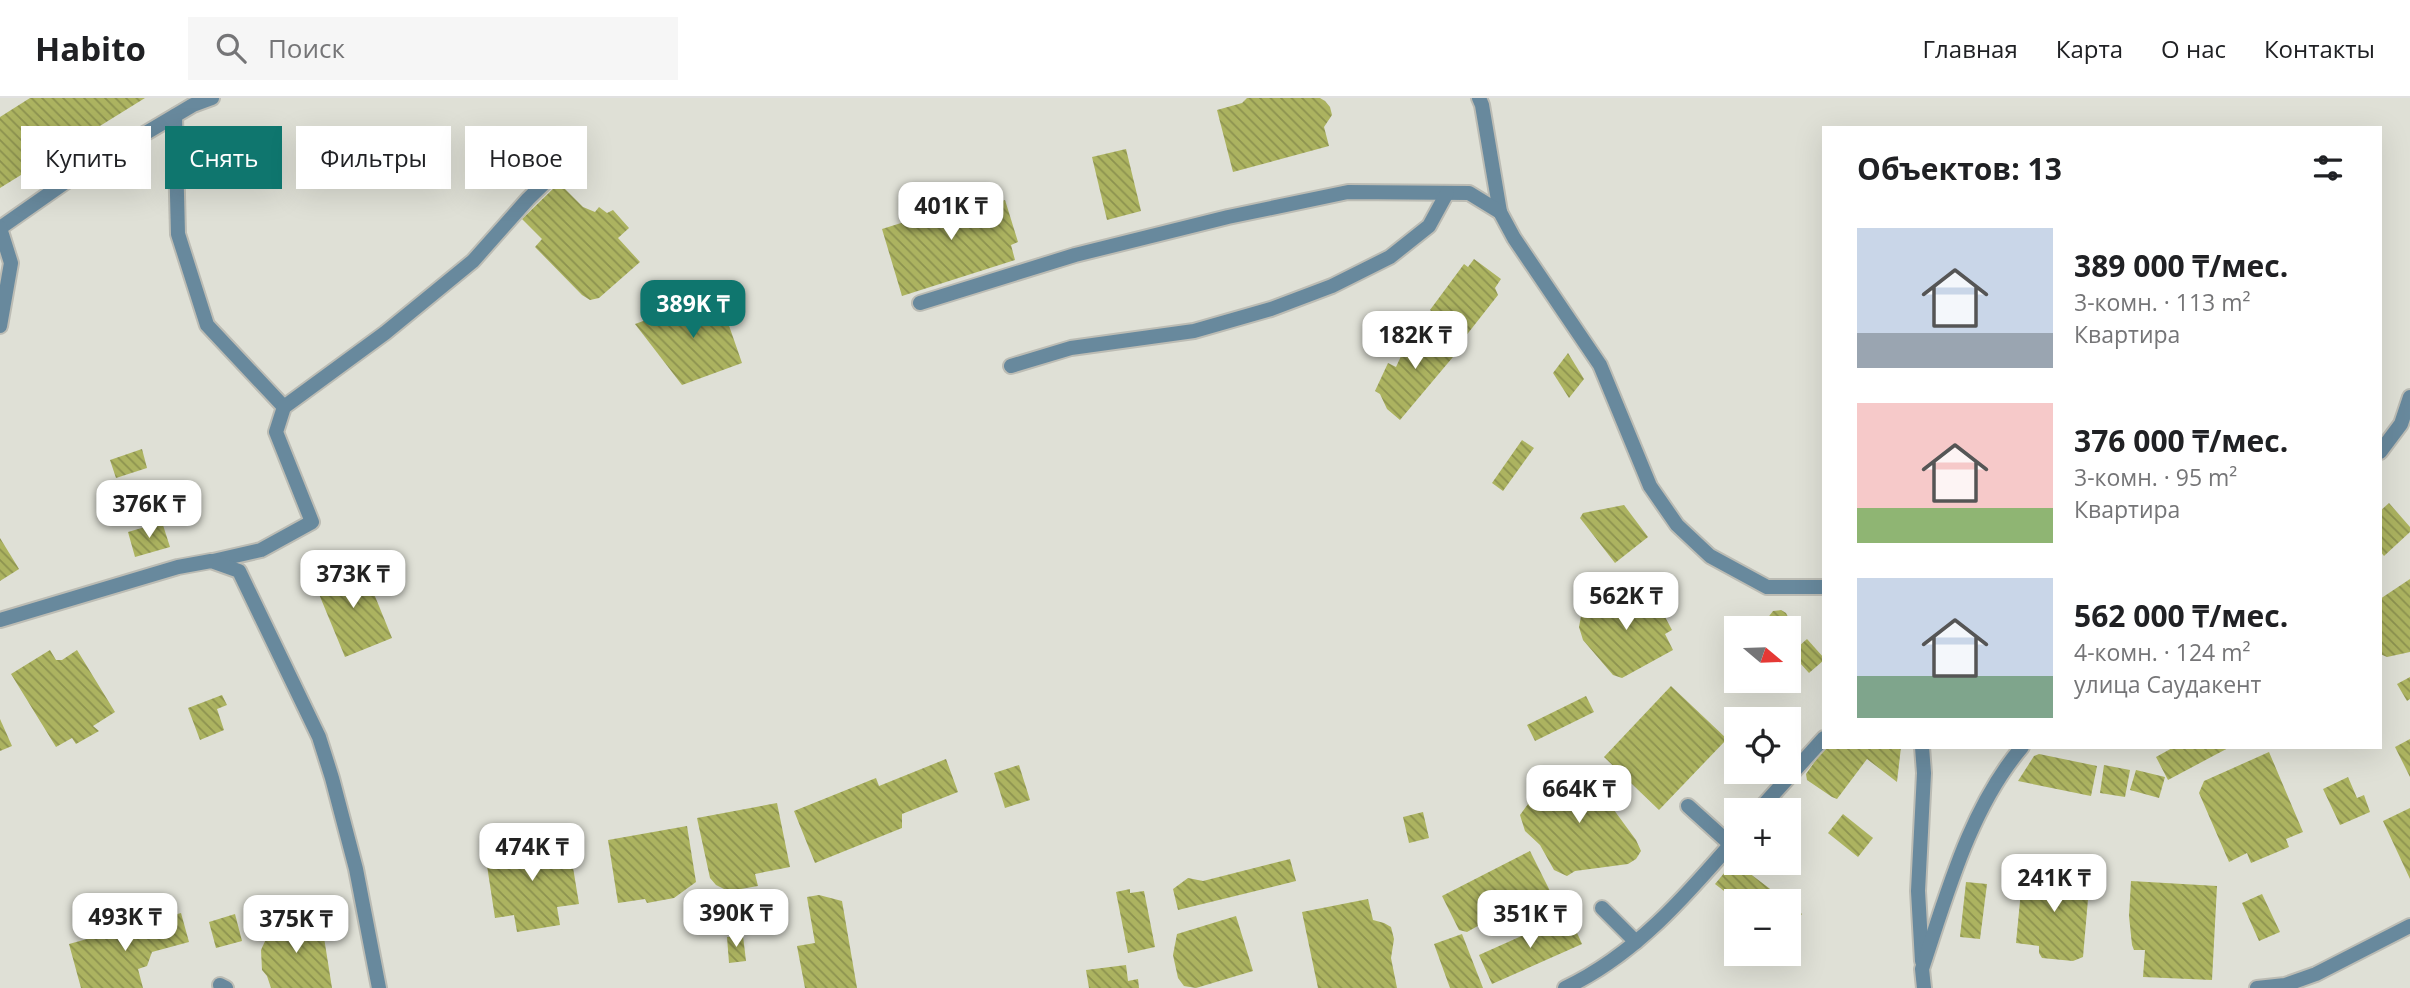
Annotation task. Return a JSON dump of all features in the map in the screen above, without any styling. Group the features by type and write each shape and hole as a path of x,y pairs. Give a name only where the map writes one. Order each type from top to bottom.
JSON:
{"street":[{"path":"0,326 11,263 0,228 80,172 193,105 212,98"},
{"path":"1479,98 1500,212 1514,238 1600,365 1650,486 1676,525 1710,556 1767,587 1822,587"},
{"path":"175,116 178,234 207,326 284,407"},
{"path":"0,620 165,571 261,550 312,522 276,432 284,407 374,341 473,261 538,189"},
{"path":"920,303 1075,255 1242,214 1348,192 1469,193 1500,212"},
{"path":"1011,366 1071,348 1194,331 1270,309 1332,286 1390,257 1429,226 1447,193"},
{"path":"2382,449 2401,424 2410,397"},
{"path":"211,561 239,571 319,737 356,869 379,988"},
{"path":"1770,798 1822,740"},
{"path":"1922,749 1924,773 1918,891 1924,988"},
{"path":"1922,969 1964,844 2008,764 2020,749"},
{"path":"1688,806 1724,834"},
{"path":"1565,988 1604,967 1658,924 1724,851"},
{"path":"1602,908 1636,942"},
{"path":"2257,988 2285,985 2316,974 2410,926"}],"building":[{"path":"30,98 145,98 100,126 21,126 21,175 0,188 0,117"},
{"path":"1247,98 1320,98 1330,107 1332,115 1324,127 1329,146 1233,172 1217,110 1242,103"},
{"path":"1126,149 1141,211 1107,220 1092,157"},
{"path":"988,187 993,204 1005,200 1018,242 1011,245 1015,260 902,296 882,229 949,208 950,198"},
{"path":"553,189 565,189 583,207 595,212 599,207 607,213 613,210 629,228 618,238 640,262 599,298 590,300 535,247 542,239 522,219"},
{"path":"1474,259 1501,279 1495,288 1498,295 1465,337 1430,310 1464,264 1468,267"},
{"path":"718,294 742,363 682,385 635,324"},
{"path":"1427,324 1458,351 1400,420 1387,409 1380,394 1375,391 1388,363 1396,367 1402,354"},
{"path":"1568,353 1584,379 1569,398 1553,373"},
{"path":"1522,440 1534,448 1503,491 1492,483"},
{"path":"142,449 147,468 116,478 110,460"},
{"path":"2389,503 2410,527 2410,532 2384,556 2382,554 2382,509"},
{"path":"1624,505 1648,537 1615,563 1580,518 1583,513"},
{"path":"162,522 170,547 135,557 128,532"},
{"path":"0,538 19,569 0,581"},
{"path":"361,562 392,638 345,657 314,582"},
{"path":"2410,579 2410,652 2387,657 2382,655 2382,598"},
{"path":"1649,587 1672,630 1665,634 1673,650 1622,678 1613,675 1583,640 1579,627 1581,616 1593,603 1629,593 1635,594"},
{"path":"1781,610 1788,616 1769,616 1773,611"},
{"path":"1807,639 1822,656 1822,662 1809,673 1801,664 1801,644"},
{"path":"50,650 56,660 62,660 77,650 115,712 93,726 99,731 76,744 72,738 56,747 11,674"},
{"path":"2410,677 2410,699 2407,701 2397,684"},
{"path":"1671,686 1724,736 1724,742 1659,810 1604,757"},
{"path":"222,695 227,705 217,709 224,730 200,740 188,708"},
{"path":"1586,696 1594,712 1535,741 1527,725"},
{"path":"0,719 12,746 0,751"},
{"path":"2410,739 2410,777 2395,747"},
{"path":"1824,749 1901,749 1897,782 1867,759 1837,799 1807,780 1806,774"},
{"path":"2170,749 2226,749 2168,780 2156,757"},
{"path":"2269,752 2303,832 2286,839 2289,847 2251,863 2247,853 2229,862 2199,793 2204,781"},
{"path":"2039,754 2097,766 2091,796 2018,781 2034,756"},
{"path":"946,759 958,792 902,814 902,828 815,863 794,811 876,778 879,786"},
{"path":"1019,765 1030,800 1005,808 994,773"},
{"path":"2104,765 2130,770 2125,797 2100,793"},
{"path":"1581,770 1592,777 1607,780 1614,802 1611,806 1641,851 1636,859 1628,864 1575,871 1567,876 1554,870 1540,845 1525,831 1520,815 1539,789 1566,771"},
{"path":"2136,770 2165,777 2159,798 2130,790"},
{"path":"2348,777 2357,798 2364,795 2370,812 2340,825 2323,789"},
{"path":"777,803 790,867 755,874 758,886 735,890 716,885 710,878 697,818"},
{"path":"2410,808 2410,879 2383,821"},
{"path":"1423,812 1429,838 1409,843 1403,817"},
{"path":"1843,814 1873,838 1858,857 1828,833"},
{"path":"687,826 696,882 674,898 647,903 645,899 618,903 608,840"},
{"path":"568,837 579,904 557,907 560,925 517,932 514,915 495,918 486,859 493,849"},
{"path":"1530,851 1556,903 1493,936 1485,922 1467,932 1459,930 1442,896"},
{"path":"1290,859 1296,881 1178,910 1173,889 1188,878 1203,881"},
{"path":"2023,870 2090,876 2083,957 2073,961 2042,958 2039,946 2016,943"},
{"path":"1724,873 1752,875 1770,889 1724,891 1715,884"},
{"path":"2131,881 2217,886 2212,980 2143,977 2145,950 2134,950 2132,945 2129,916"},
{"path":"1966,882 1987,884 1980,939 1960,937"},
{"path":"1130,889 1130,893 1144,891 1155,947 1128,953 1116,892"},
{"path":"2262,894 2280,932 2259,941 2242,903"},
{"path":"819,895 842,901 857,988 805,988 797,946 815,943 807,897"},
{"path":"1368,899 1373,920 1391,927 1394,939 1391,958 1397,988 1318,988 1302,912"},
{"path":"181,913 189,942 152,952 147,966 138,969 143,988 81,988 69,944"},
{"path":"235,914 242,941 216,948 209,922"},
{"path":"295,915 307,917 315,923 315,927 322,925 332,988 271,988 262,970 261,950 272,933 273,921"},
{"path":"1569,915 1582,944 1492,984 1479,955"},
{"path":"1236,916 1253,971 1196,988 1184,986 1178,978 1173,955 1177,934"},
{"path":"1462,934 1483,988 1450,988 1434,944"},
{"path":"743,936 746,961 729,963 727,937"},
{"path":"1126,965 1128,981 1138,979 1139,988 1089,988 1086,970"}]}
